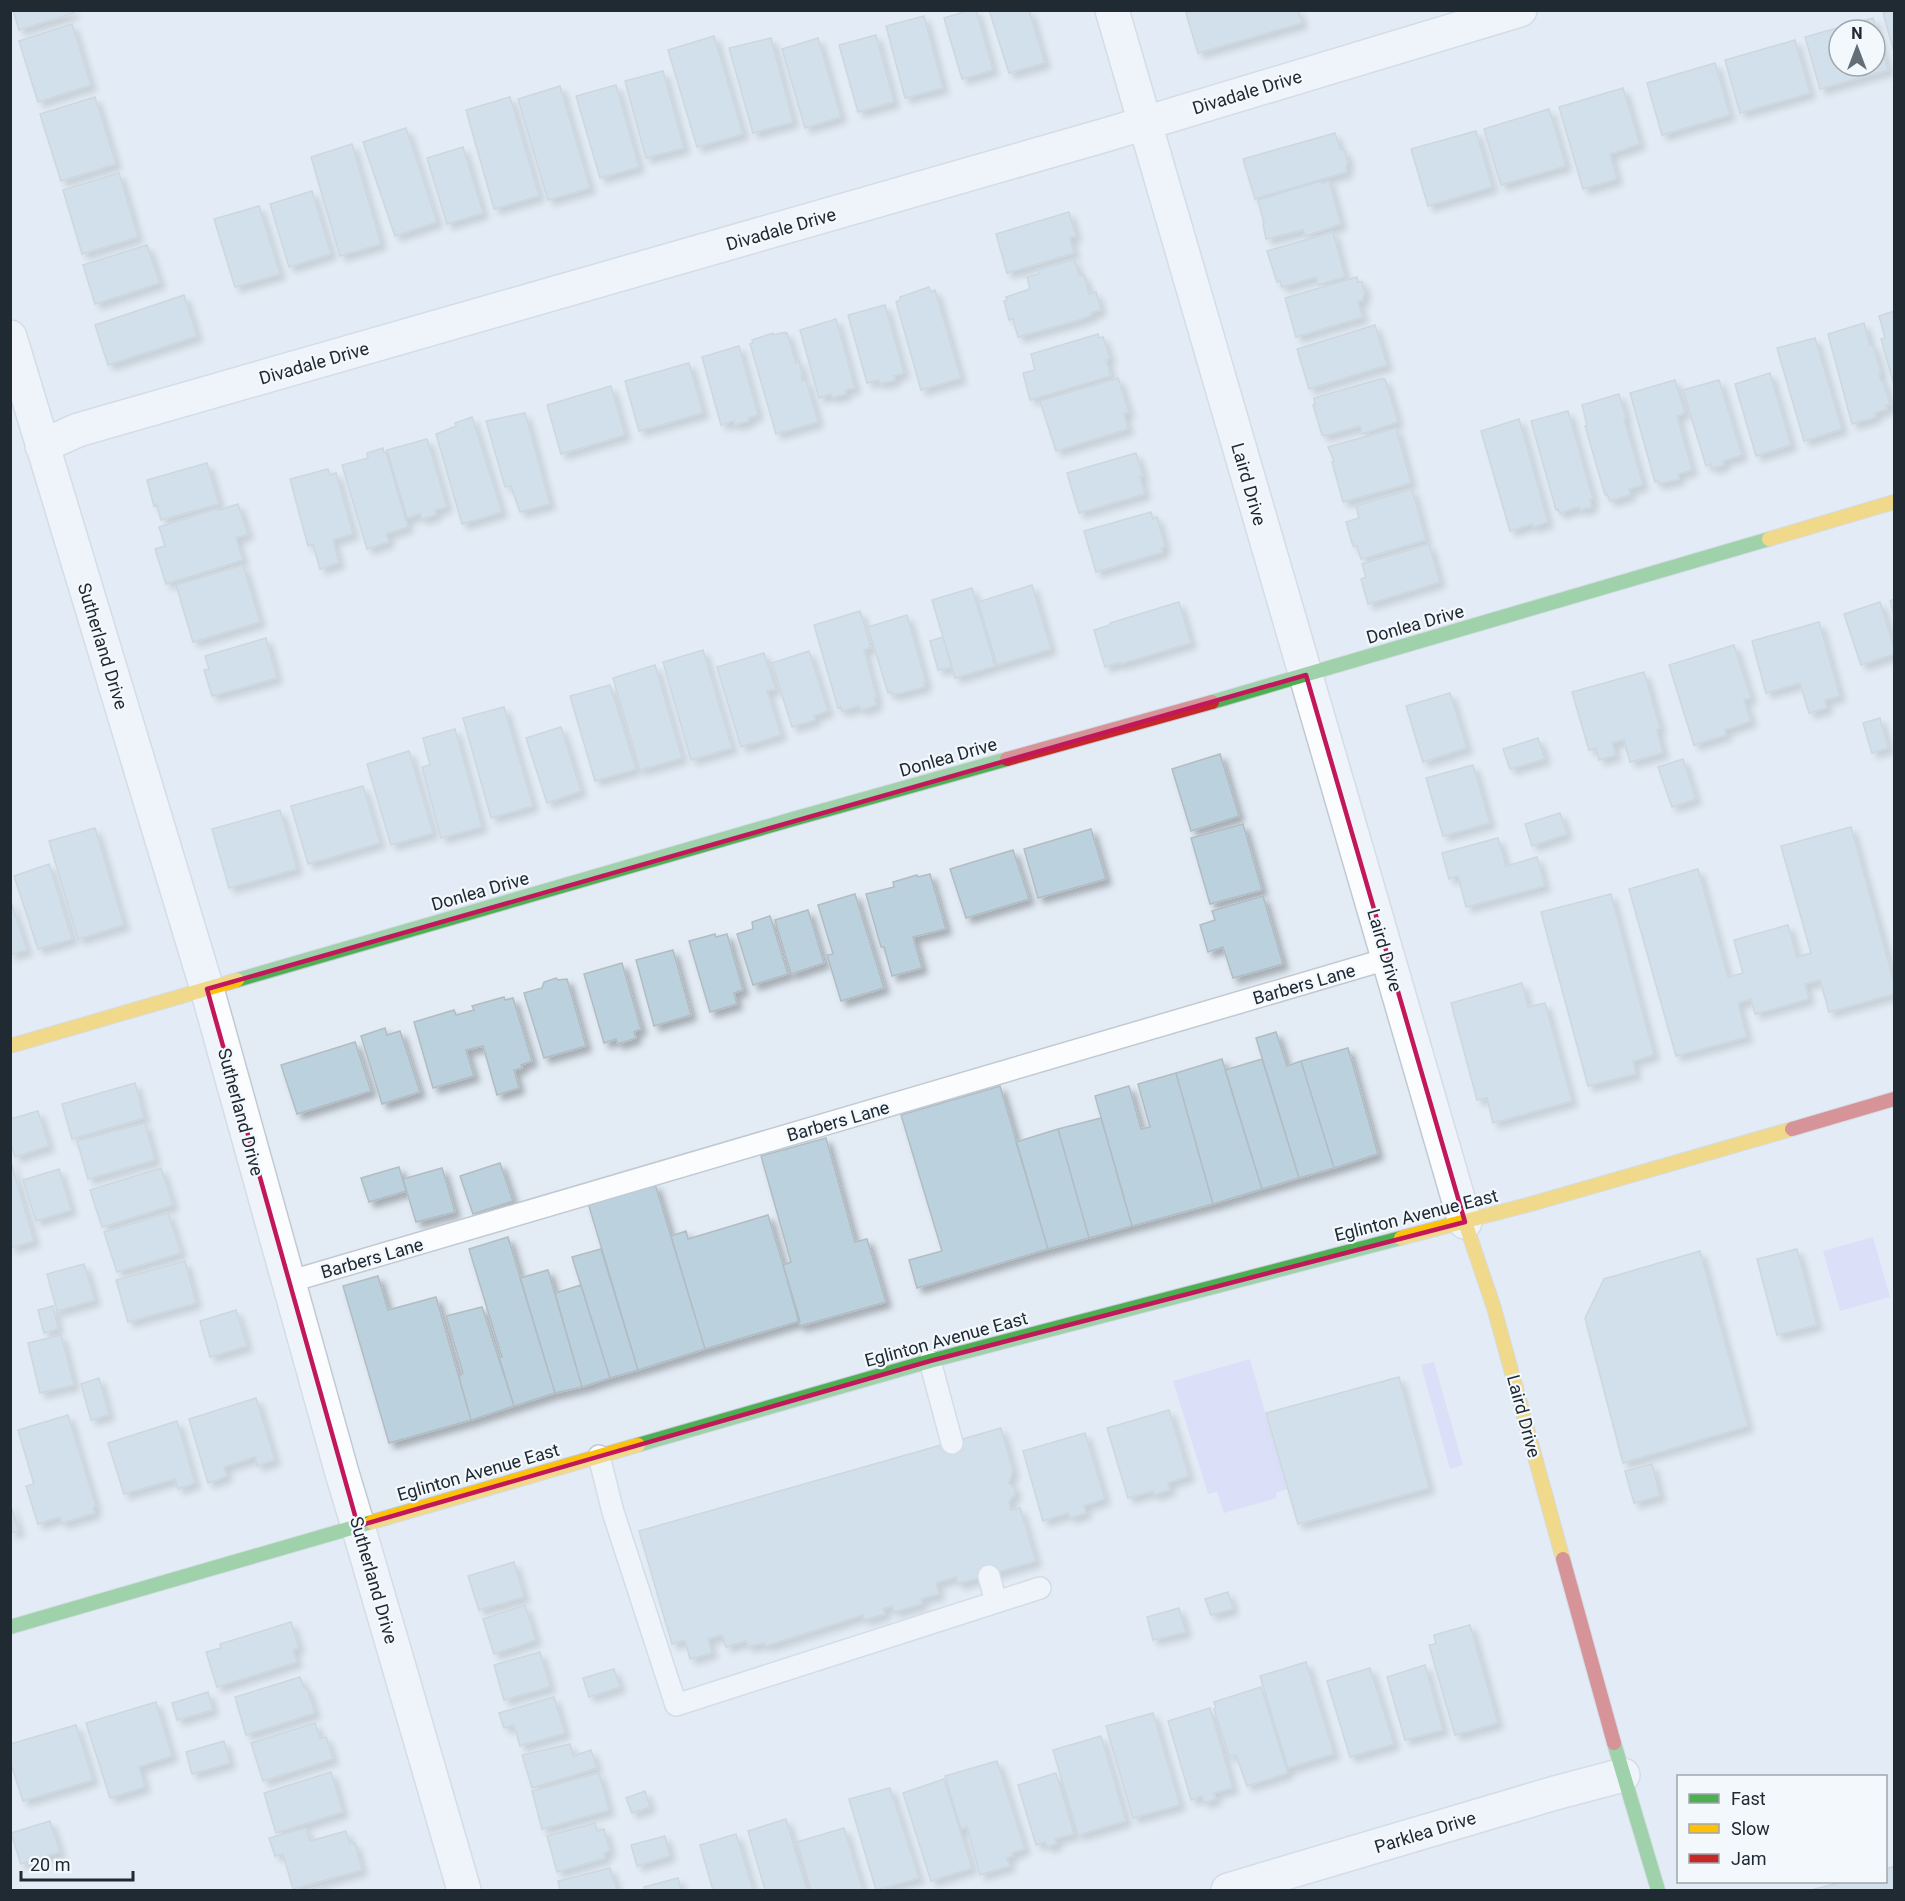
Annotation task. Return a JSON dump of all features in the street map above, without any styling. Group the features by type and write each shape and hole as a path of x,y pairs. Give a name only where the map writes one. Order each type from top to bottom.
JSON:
{"main road":[{"name":"Donlea Drive","path":"10,1046 805,816 1305,675 1894,502"},
{"name":"Eglinton Avenue East","path":"10,1627 930,1361 1465,1222 1894,1100"},
{"name":"Laird Drive","path":"1465,1222 1494,1308 1623,1775 1658,1890"}],"street":[{"name":"Laird Drive","path":"1112,10 1465,1222"},
{"name":"Divadale Drive","path":"42,446 78,430 1144,123 1520,10"},
{"name":"Sutherland Drive","path":"10,336 207,989 342,1473 464,1890"},
{"name":"Parklea Drive","path":"1228,1890 1623,1775"}],"lane":[{"name":"Barbers Lane","path":"288,1282 1387,958"},
{"path":"930,1361 952,1443"},
{"path":"599,1456 613,1512 676,1705 1040,1588"},
{"path":"989,1576 996,1602"}],"highlighted area":[{"path":"1306,675 1465,1222 930,1361 358,1526 207,989"}],"shaded area":[{"path":"1873,1237 1890,1297 1840,1311 1823,1251"},
{"path":"1250,1359 1287,1489 1276,1493 1277,1498 1224,1513 1217,1492 1208,1494 1173,1381"},
{"path":"1434,1362 1463,1465 1450,1469 1421,1365"}],"building":[{"path":"13,10 73,10 74,13 19,30"},
{"path":"976,10 993,70 962,79 944,18"},
{"path":"989,10 1029,10 1045,63 1009,73"},
{"path":"1194,10 1298,10 1302,23 1198,53 1186,13"},
{"path":"1894,10 1894,52 1887,27 1887,18 1884,18 1883,13"},
{"path":"924,16 943,88 905,98 886,26"},
{"path":"72,24 91,85 38,102 19,41"},
{"path":"1827,31 1827,78 1859,78 1820,89 1805,37"},
{"path":"876,35 894,102 858,112 839,45"},
{"path":"714,36 743,134 697,147 668,50"},
{"path":"771,38 793,122 753,133 729,48"},
{"path":"818,38 841,117 805,128 782,49"},
{"path":"1795,40 1810,93 1740,113 1725,60"},
{"path":"1715,63 1730,115 1662,135 1647,83"},
{"path":"663,71 684,148 646,158 625,81"},
{"path":"616,85 639,167 600,178 576,96"},
{"path":"560,86 590,188 548,200 518,99"},
{"path":"1623,88 1640,144 1610,154 1617,179 1583,189 1559,107"},
{"path":"95,97 116,164 61,181 40,114"},
{"path":"510,97 539,196 494,209 466,110"},
{"path":"1549,109 1566,166 1501,185 1484,129"},
{"path":"406,128 437,222 395,236 363,142"},
{"path":"1476,131 1492,187 1428,206 1411,149"},
{"path":"1335,133 1340,149 1345,151 1348,163 1347,172 1255,199 1243,159"},
{"path":"352,144 381,244 340,256 311,157"},
{"path":"463,147 483,213 447,224 427,158"},
{"path":"119,173 138,237 82,254 63,190"},
{"path":"1321,181 1322,183 1329,181 1341,224 1305,236 1303,230 1266,239 1258,200"},
{"path":"312,191 331,254 289,267 270,204"},
{"path":"259,206 280,274 235,287 214,219"},
{"path":"1069,212 1076,236 1070,238 1074,253 1007,273 996,234"},
{"path":"1333,232 1345,277 1318,285 1316,277 1282,287 1280,281 1277,282 1267,251"},
{"path":"147,245 160,283 95,304 83,265"},
{"path":"1074,259 1079,275 1084,275 1089,294 1096,292 1101,310 1079,320 1018,337 1013,319 1009,320 1004,301 1007,300 1006,297 1030,289 1027,277 1039,274 1038,270"},
{"path":"1357,277 1358,282 1362,282 1365,293 1363,300 1358,302 1363,317 1296,337 1285,298"},
{"path":"929,287 931,292 935,290 961,378 921,390 896,302 900,300 900,297"},
{"path":"184,295 197,336 108,365 95,325"},
{"path":"885,305 904,373 894,376 895,380 880,384 879,380 867,383 848,315"},
{"path":"1894,311 1894,385 1881,339 1885,338 1879,316"},
{"path":"836,319 855,388 845,390 846,394 832,398 831,394 819,398 800,330"},
{"path":"1864,323 1870,346 1873,345 1881,381 1883,381 1890,404 1886,405 1887,409 1875,413 1876,417 1852,424 1828,334"},
{"path":"1375,325 1387,365 1309,389 1297,349"},
{"path":"785,332 796,363 799,361 802,381 806,380 818,422 776,434 750,344 753,343 752,340 773,333 773,335"},
{"path":"1098,334 1099,338 1103,337 1110,359 1106,360 1111,376 1030,400 1023,373 1035,370 1031,354"},
{"path":"1815,338 1842,429 1804,441 1777,348"},
{"path":"739,346 758,415 748,418 749,421 734,425 734,421 721,425 702,357"},
{"path":"689,363 703,413 639,431 625,381"},
{"path":"1770,373 1791,445 1756,456 1735,384"},
{"path":"1118,378 1129,412 1124,414 1128,429 1056,451 1040,401"},
{"path":"1385,379 1398,422 1362,434 1360,426 1322,435 1313,405 1315,405 1314,398"},
{"path":"1675,380 1685,413 1677,416 1692,470 1678,474 1679,479 1659,484 1658,481 1655,482 1630,393"},
{"path":"1719,380 1742,455 1723,461 1724,465 1712,468 1711,464 1706,466 1683,390"},
{"path":"611,386 625,435 561,454 547,405"},
{"path":"1619,394 1643,485 1629,489 1630,495 1610,501 1607,494 1605,495 1585,426 1587,425 1582,405"},
{"path":"1568,411 1593,499 1590,500 1592,507 1580,510 1579,507 1560,513 1558,509 1556,510 1531,421"},
{"path":"525,413 550,504 520,512 511,486 505,487 486,421"},
{"path":"472,417 502,512 462,524 436,434 456,426 455,423"},
{"path":"1519,419 1548,522 1510,531 1481,431"},
{"path":"1396,428 1411,483 1343,502 1332,462 1334,461 1328,447"},
{"path":"427,439 447,507 435,510 436,515 422,519 420,514 407,518 387,450"},
{"path":"383,448 408,527 386,534 389,542 367,549 342,465 368,458 367,453"},
{"path":"1136,453 1143,476 1140,477 1145,494 1079,513 1067,473"},
{"path":"207,463 219,504 161,520 157,505 154,506 147,480"},
{"path":"328,469 330,475 336,473 353,534 333,540 339,563 320,569 313,544 308,546 290,479"},
{"path":"1412,489 1426,540 1361,559 1357,546 1353,546 1346,522 1359,518 1356,506"},
{"path":"238,504 248,534 236,538 243,560 166,584 155,549 165,546 159,527"},
{"path":"1151,512 1153,519 1157,517 1165,547 1161,548 1163,552 1096,572 1084,531"},
{"path":"1429,544 1440,582 1368,604 1361,579 1366,577 1362,564"},
{"path":"243,565 260,622 193,642 176,585"},
{"path":"1032,585 1051,649 997,665 978,602"},
{"path":"972,588 995,666 955,678 932,600"},
{"path":"1894,599 1894,615 1890,601"},
{"path":"1179,602 1191,643 1105,667 1094,630"},
{"path":"1880,602 1894,647 1894,654 1861,665 1844,614"},
{"path":"860,611 871,647 864,650 877,705 861,710 859,706 842,711 841,707 838,708 814,625"},
{"path":"907,615 926,683 924,683 925,687 893,695 891,692 888,693 868,627"},
{"path":"1819,622 1840,696 1825,700 1827,708 1809,713 1800,683 1766,693 1752,641"},
{"path":"943,637 952,667 938,670 930,641"},
{"path":"266,638 277,678 212,696 204,670 209,669 205,656"},
{"path":"1734,645 1751,698 1744,700 1751,721 1725,730 1726,735 1694,745 1669,665"},
{"path":"703,650 732,748 691,760 663,662"},
{"path":"809,651 828,711 814,716 815,720 792,727 772,663"},
{"path":"764,653 776,690 767,690 781,735 741,747 717,667"},
{"path":"655,665 682,758 640,770 613,678"},
{"path":"1644,672 1660,728 1657,730 1663,753 1630,762 1624,740 1612,743 1616,755 1599,760 1596,748 1589,750 1572,692"},
{"path":"610,685 636,769 595,781 570,696"},
{"path":"1450,693 1467,748 1423,762 1406,706"},
{"path":"504,707 533,806 491,818 463,718"},
{"path":"1880,718 1888,748 1872,753 1863,723"},
{"path":"561,727 581,791 547,803 526,738"},
{"path":"455,729 482,827 441,838 422,767 430,765 423,738"},
{"path":"1538,738 1545,759 1510,769 1503,749"},
{"path":"409,751 433,833 391,845 367,764"},
{"path":"1220,754 1239,816 1191,831 1172,769"},
{"path":"1683,759 1696,799 1672,807 1658,767"},
{"path":"1473,765 1490,823 1443,836 1426,778"},
{"path":"363,786 380,843 308,864 291,806"},
{"path":"280,810 297,869 229,888 212,829"},
{"path":"1560,813 1567,834 1532,846 1525,824"},
{"path":"1243,824 1262,890 1210,904 1191,838"},
{"path":"1851,827 1894,982 1894,994 1829,1012 1820,980 1805,984 1809,999 1755,1014 1751,999 1738,1003 1747,1037 1676,1056 1629,889 1698,869 1728,977 1743,973 1734,940 1788,925 1797,957 1811,953 1781,846"},
{"path":"95,828 124,925 78,939 49,841"},
{"path":"1091,829 1106,879 1038,898 1024,849"},
{"path":"1498,838 1506,866 1537,857 1545,886 1466,907 1458,876 1449,879 1442,853"},
{"path":"1013,850 1029,899 966,918 950,869"},
{"path":"49,864 72,939 38,949 14,876"},
{"path":"930,874 946,929 913,937 922,968 892,976 866,894 894,887 893,882"},
{"path":"855,894 884,988 841,1001 827,955 833,954 818,905"},
{"path":"1611,894 1654,1055 1633,1061 1636,1074 1588,1086 1541,912"},
{"path":"1263,896 1283,964 1233,978 1223,947 1208,952 1200,925 1215,920 1212,911"},
{"path":"10,899 27,950 10,955"},
{"path":"808,910 824,963 791,974 775,920"},
{"path":"770,916 788,974 753,985 737,934 753,929 752,922"},
{"path":"715,934 716,937 727,934 743,990 734,993 737,1004 710,1012 689,941"},
{"path":"673,950 691,1015 654,1026 636,960"},
{"path":"622,963 641,1029 634,1032 636,1038 618,1044 616,1039 604,1043 584,974"},
{"path":"556,978 558,980 567,979 586,1046 544,1058 524,993 542,988 544,982"},
{"path":"1522,983 1528,1007 1545,1003 1572,1101 1493,1123 1487,1098 1477,1100 1451,1003"},
{"path":"504,997 505,1000 513,998 532,1061 514,1070 519,1088 497,1095 483,1046 466,1050 474,1076 433,1088 414,1022 454,1010 456,1015 474,1010 472,1006"},
{"path":"385,1028 387,1035 400,1031 420,1092 382,1104 361,1036"},
{"path":"1276,1032 1287,1066 1301,1061 1334,1168 1299,1178 1256,1038"},
{"path":"355,1042 371,1091 297,1114 281,1065"},
{"path":"1348,1048 1378,1154 1334,1168 1301,1061"},
{"path":"1222,1059 1262,1189 1213,1204 1176,1073"},
{"path":"1262,1059 1299,1178 1262,1189 1225,1070"},
{"path":"1176,1073 1213,1204 1132,1226 1095,1096 1129,1086 1141,1129 1150,1127 1138,1084"},
{"path":"135,1083 144,1118 72,1139 62,1104"},
{"path":"1000,1086 1048,1249 917,1288 909,1260 942,1251 901,1115"},
{"path":"38,1111 49,1146 15,1157 10,1141 10,1119"},
{"path":"1101,1118 1132,1226 1089,1238 1058,1129"},
{"path":"145,1123 155,1160 88,1179 77,1141"},
{"path":"1058,1129 1089,1238 1048,1249 1016,1142"},
{"path":"826,1138 855,1242 867,1239 886,1302 800,1326 783,1265 791,1262 761,1156"},
{"path":"10,1159 34,1241 10,1248"},
{"path":"500,1163 513,1201 473,1214 460,1176"},
{"path":"399,1167 406,1191 369,1202 361,1178"},
{"path":"161,1168 173,1205 102,1227 90,1190"},
{"path":"442,1168 455,1212 416,1222 403,1179"},
{"path":"59,1169 71,1210 36,1221 23,1180"},
{"path":"655,1184 705,1349 638,1370 588,1203"},
{"path":"168,1213 181,1253 117,1272 104,1232"},
{"path":"768,1215 800,1321 705,1349 671,1236 686,1231 688,1239"},
{"path":"508,1237 555,1393 514,1406 499,1357 502,1357 469,1249"},
{"path":"601,1249 638,1370 610,1378 572,1257"},
{"path":"1797,1249 1817,1325 1777,1335 1757,1259"},
{"path":"1700,1251 1748,1426 1623,1463 1585,1318 1604,1279"},
{"path":"185,1261 196,1303 128,1322 116,1280"},
{"path":"84,1264 95,1300 57,1311 47,1274"},
{"path":"548,1270 582,1387 555,1393 520,1278"},
{"path":"378,1276 388,1310 436,1297 471,1420 389,1443 343,1286"},
{"path":"581,1285 610,1378 582,1387 555,1293"},
{"path":"53,1306 58,1329 44,1333 38,1310"},
{"path":"482,1307 514,1406 471,1420 459,1377 463,1373 446,1316"},
{"path":"236,1310 247,1346 210,1357 200,1321"},
{"path":"61,1335 74,1385 40,1393 28,1343"},
{"path":"1399,1377 1429,1488 1298,1524 1266,1413"},
{"path":"99,1378 109,1415 91,1420 81,1384"},
{"path":"256,1398 275,1460 257,1466 255,1457 224,1467 227,1476 208,1483 189,1419"},
{"path":"1169,1410 1189,1476 1168,1483 1170,1490 1154,1495 1153,1491 1128,1498 1107,1428"},
{"path":"68,1415 96,1507 93,1508 95,1513 62,1523 60,1517 38,1524 26,1486 34,1484 18,1430"},
{"path":"177,1421 195,1483 178,1489 175,1479 124,1494 108,1443"},
{"path":"1001,1428 1013,1471 1009,1483 1015,1488 1015,1494 1009,1502 1011,1510 1020,1508 1036,1561 958,1584 956,1577 936,1583 939,1594 921,1599 922,1604 894,1612 892,1606 883,1609 885,1614 864,1620 863,1615 766,1646 764,1643 748,1647 746,1641 726,1647 722,1635 708,1639 712,1653 690,1659 685,1640 672,1644 639,1531"},
{"path":"1085,1433 1105,1499 1084,1506 1086,1513 1070,1518 1068,1513 1043,1521 1023,1451"},
{"path":"1652,1464 1660,1496 1634,1503 1625,1471"},
{"path":"10,1503 19,1531 10,1533"},
{"path":"514,1562 524,1597 479,1610 468,1576"},
{"path":"1228,1592 1233,1609 1211,1615 1205,1599"},
{"path":"525,1605 536,1640 494,1654 483,1619"},
{"path":"1179,1608 1186,1632 1153,1640 1147,1617"},
{"path":"291,1622 299,1648 293,1650 297,1662 217,1687 206,1652 221,1648 220,1644"},
{"path":"1470,1625 1498,1723 1455,1735 1429,1645 1436,1644 1434,1635"},
{"path":"540,1652 550,1687 504,1700 494,1665"},
{"path":"1306,1662 1334,1754 1288,1768 1260,1676"},
{"path":"1425,1665 1443,1730 1405,1740 1387,1677"},
{"path":"1370,1668 1394,1744 1350,1757 1327,1681"},
{"path":"614,1669 620,1687 589,1697 583,1678"},
{"path":"300,1677 304,1688 307,1688 315,1713 246,1735 235,1697"},
{"path":"1261,1687 1288,1773 1247,1786 1236,1755 1229,1756 1214,1709 1216,1708 1214,1702"},
{"path":"208,1692 213,1710 177,1720 172,1703"},
{"path":"554,1697 565,1733 520,1746 514,1725 504,1728 499,1713"},
{"path":"156,1702 172,1756 139,1767 145,1787 110,1798 86,1723"},
{"path":"1210,1708 1233,1788 1214,1793 1216,1799 1204,1803 1202,1796 1191,1800 1168,1721"},
{"path":"1153,1713 1180,1805 1133,1818 1106,1726"},
{"path":"315,1723 320,1738 326,1737 333,1759 263,1781 251,1743"},
{"path":"76,1725 93,1780 23,1801 10,1761 10,1744"},
{"path":"1101,1736 1126,1821 1078,1835 1053,1750"},
{"path":"224,1741 230,1763 192,1774 186,1752"},
{"path":"570,1744 573,1756 591,1750 597,1768 532,1788 522,1755"},
{"path":"997,1761 1025,1849 1012,1853 1013,1856 1007,1858 1010,1866 980,1875 967,1827 961,1829 945,1776"},
{"path":"331,1772 343,1812 276,1833 264,1793"},
{"path":"599,1773 609,1810 542,1829 532,1791"},
{"path":"1056,1773 1074,1834 1055,1839 1057,1844 1047,1847 1045,1842 1036,1845 1018,1785"},
{"path":"944,1779 972,1868 931,1881 903,1793"},
{"path":"890,1788 919,1878 876,1890 849,1799"},
{"path":"645,1791 650,1807 632,1813 626,1798"},
{"path":"786,1819 807,1890 765,1890 748,1831"},
{"path":"50,1821 60,1852 21,1864 11,1833"},
{"path":"595,1823 597,1831 604,1829 610,1851 604,1853 605,1858 557,1872 547,1836"},
{"path":"306,1828 310,1841 346,1831 350,1844 355,1843 362,1870 293,1889 283,1854 275,1856 269,1838"},
{"path":"844,1828 863,1890 811,1890 797,1842"},
{"path":"736,1834 753,1890 713,1890 700,1845"},
{"path":"665,1836 670,1856 637,1866 631,1845"},
{"path":"1894,1866 1894,1890 1811,1890 1838,1883 1887,1883 1887,1869"},
{"path":"610,1868 617,1890 560,1890 558,1881"},
{"path":"678,1878 681,1890 645,1890 644,1887"},
{"path":"323,1886 324,1890 307,1890"}],"traffic: fast":[{"path":"1212,702 1769,539"},
{"path":"237,980 1007,759"},
{"path":"638,1445 930,1361 1401,1238"},
{"path":"10,1627 372,1522"},
{"path":"1614,1743 1658,1890"}],"traffic: slow":[{"path":"1769,539 1894,502"},
{"path":"10,1046 237,980"},
{"path":"1401,1238 1531,1204 1792,1129"},
{"path":"1465,1222 1494,1308 1563,1559"},
{"path":"372,1522 638,1445"}],"traffic: jam":[{"path":"1007,759 1212,702"},
{"path":"1792,1129 1894,1099"},
{"path":"1563,1559 1614,1743"}]}
